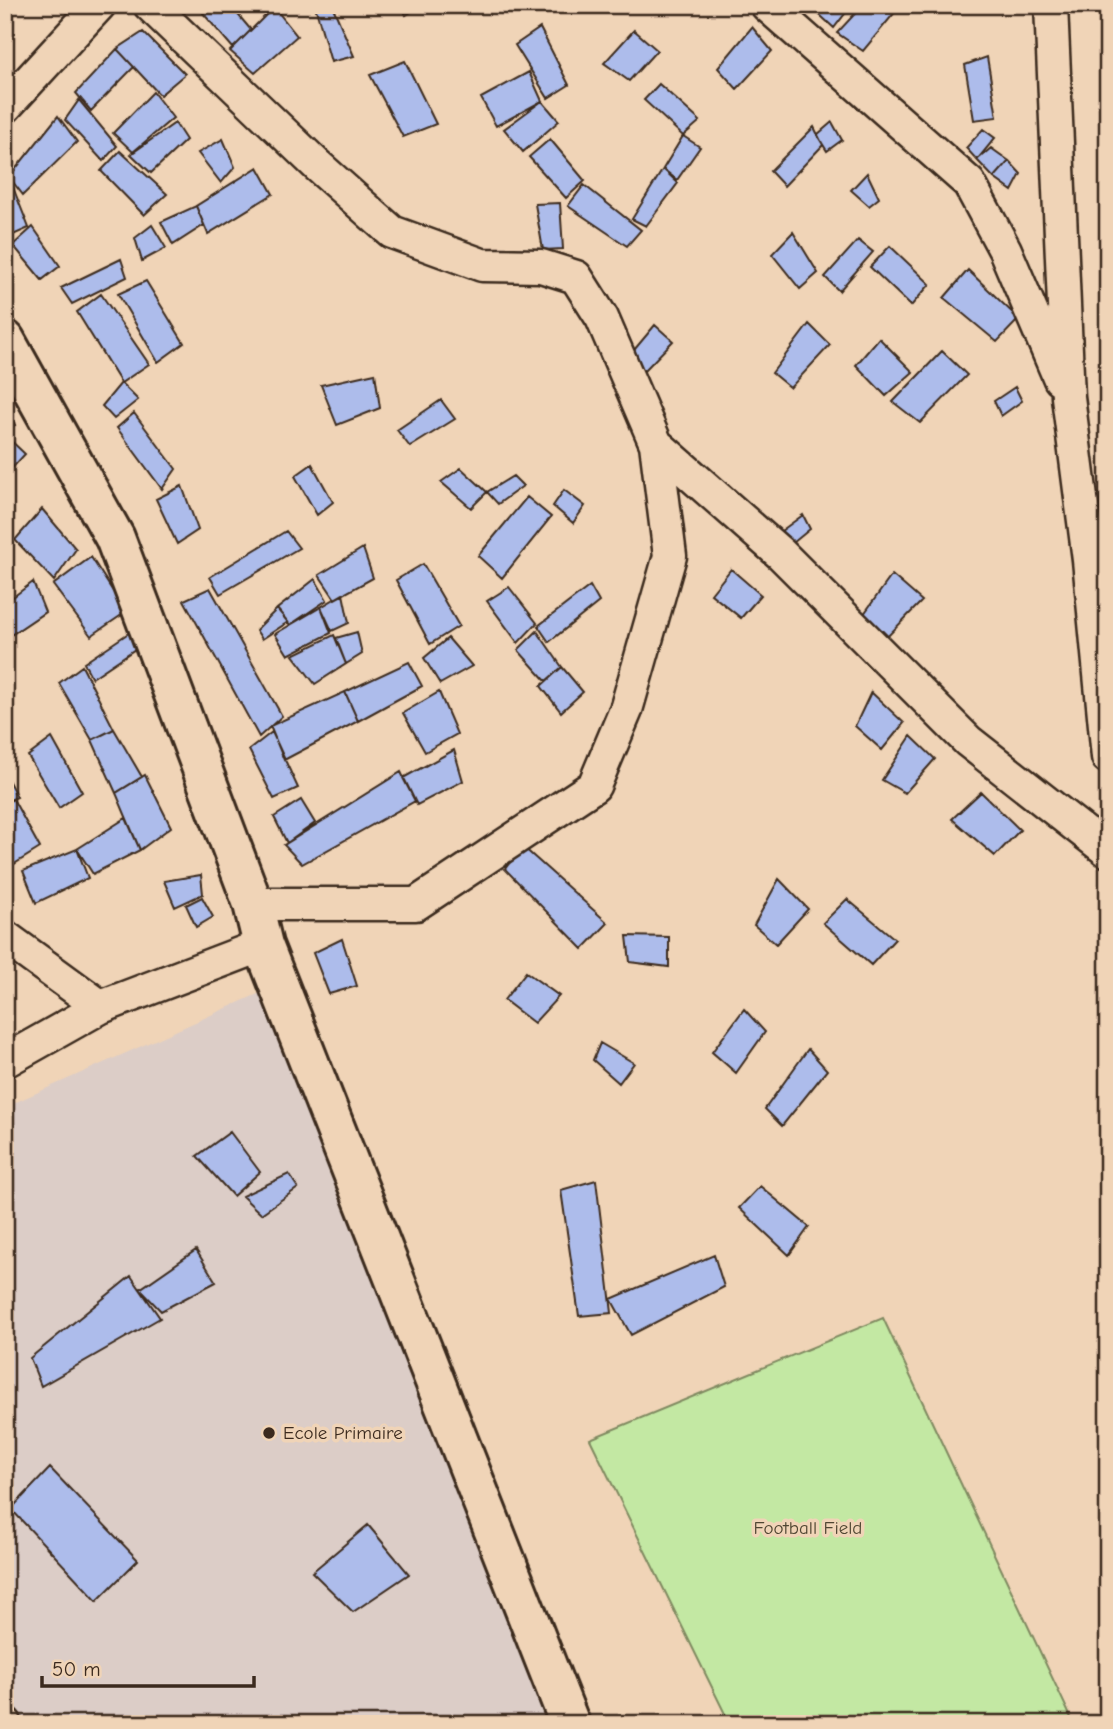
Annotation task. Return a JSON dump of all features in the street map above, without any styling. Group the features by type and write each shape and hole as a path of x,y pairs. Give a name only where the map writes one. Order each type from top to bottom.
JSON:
{"main road":[{"path":"5,340 115,538 253,904 263,945 570,1724"}],"street":[{"path":"5,107 99,5"},
{"path":"150,5 318,166 393,232 482,265 541,266 576,277 602,318 656,444 670,556 626,710 594,786 416,904 253,904"},
{"path":"767,5 969,183 1005,250 1068,397"},
{"path":"1051,5 1068,397 1089,560 1108,757"},
{"path":"656,444 781,554 968,741 1108,851"},
{"path":"5,937 101,1007"},
{"path":"5,1061 101,1007 263,945"}],"shaded area":[{"path":"276,986 558,1724 17,1724 5,1618 5,1107"}],"green space":[{"name":"Football Field","path":"883,1318 1074,1724 730,1724 590,1439"}],"building":[{"path":"196,5 230,5 251,30 233,48"},
{"path":"332,5 354,56 331,62 315,6"},
{"path":"401,5 422,5 406,15"},
{"path":"809,5 841,5 847,11 834,28"},
{"path":"863,5 901,5 863,51 837,33"},
{"path":"274,7 297,36 255,73 230,51"},
{"path":"752,27 772,51 737,89 718,68"},
{"path":"540,28 569,85 548,98 515,45"},
{"path":"634,30 657,50 629,81 604,63"},
{"path":"143,32 185,74 160,95 117,49"},
{"path":"117,49 134,67 91,111 76,93"},
{"path":"987,57 997,117 974,120 965,65"},
{"path":"405,61 436,124 403,137 370,75"},
{"path":"529,72 542,101 496,126 481,98"},
{"path":"659,84 700,121 683,136 644,100"},
{"path":"153,92 173,118 133,152 113,133"},
{"path":"79,100 117,146 103,161 65,120"},
{"path":"542,101 559,121 523,152 504,129"},
{"path":"58,116 77,142 23,195 9,177"},
{"path":"832,122 842,140 827,151 817,135"},
{"path":"175,123 186,140 151,173 131,154"},
{"path":"814,127 823,145 784,186 770,171"},
{"path":"983,129 995,138 977,160 966,148"},
{"path":"683,136 700,147 677,180 663,169"},
{"path":"223,139 235,167 221,183 198,153"},
{"path":"550,139 585,181 566,198 529,157"},
{"path":"991,148 1009,161 994,178 977,160"},
{"path":"120,151 167,194 144,215 101,171"},
{"path":"1009,161 1021,174 1012,191 994,178"},
{"path":"258,167 273,194 208,234 196,206"},
{"path":"663,169 678,183 646,226 632,219"},
{"path":"867,173 879,198 869,206 851,190"},
{"path":"12,185 29,228 13,235 5,222 5,189"},
{"path":"584,185 641,230 627,246 568,206"},
{"path":"560,203 563,249 543,250 535,204"},
{"path":"196,206 204,225 173,245 161,222"},
{"path":"152,225 166,248 142,261 135,238"},
{"path":"33,227 60,266 42,280 13,245"},
{"path":"793,232 818,273 800,289 772,254"},
{"path":"858,240 873,252 839,291 825,277"},
{"path":"890,246 930,284 911,306 870,267"},
{"path":"121,259 127,277 72,304 61,288"},
{"path":"968,270 1019,319 997,342 944,298"},
{"path":"146,281 184,343 158,362 118,294"},
{"path":"101,294 149,364 121,383 77,312"},
{"path":"809,324 830,345 790,388 772,373"},
{"path":"655,325 673,341 643,372 629,356"},
{"path":"879,338 913,372 886,396 856,365"},
{"path":"942,351 967,375 920,423 893,402"},
{"path":"1108,362 1108,378 1098,370"},
{"path":"375,373 380,408 337,425 321,385"},
{"path":"121,383 138,400 114,419 102,406"},
{"path":"1015,387 1022,401 1001,416 994,401"},
{"path":"441,400 455,419 410,447 397,430"},
{"path":"5,406 15,425 5,430"},
{"path":"134,413 176,469 162,489 117,428"},
{"path":"5,435 25,454 5,476"},
{"path":"312,464 333,502 317,515 295,476"},
{"path":"461,468 487,492 471,508 441,482"},
{"path":"513,476 523,486 498,504 487,492"},
{"path":"182,486 198,530 177,544 156,499"},
{"path":"564,490 585,506 573,523 553,506"},
{"path":"527,497 551,517 502,578 478,556"},
{"path":"42,509 76,549 54,581 15,540"},
{"path":"803,515 810,529 793,543 781,531"},
{"path":"286,531 299,548 220,594 210,577"},
{"path":"363,548 373,578 335,599 319,575"},
{"path":"91,557 126,612 91,636 53,585"},
{"path":"423,564 459,626 430,644 396,580"},
{"path":"731,569 761,595 741,618 711,594"},
{"path":"892,575 922,601 886,638 861,618"},
{"path":"315,579 327,600 290,625 277,609"},
{"path":"33,582 45,612 5,639 5,603"},
{"path":"590,586 599,602 549,642 538,626"},
{"path":"509,587 537,623 518,643 487,601"},
{"path":"210,588 282,716 259,737 184,600"},
{"path":"343,594 349,623 332,631 321,607"},
{"path":"321,607 331,633 288,655 275,634"},
{"path":"277,609 288,622 262,639 256,630"},
{"path":"133,630 138,647 92,678 84,663"},
{"path":"537,631 562,667 546,681 518,650"},
{"path":"357,632 362,654 346,664 336,638"},
{"path":"334,635 346,664 315,684 293,655"},
{"path":"448,638 472,666 440,684 424,658"},
{"path":"409,662 422,686 358,721 345,692"},
{"path":"82,666 114,729 92,740 59,683"},
{"path":"562,667 583,692 561,712 541,686"},
{"path":"345,692 358,721 284,760 270,726"},
{"path":"439,692 457,734 425,752 403,713"},
{"path":"871,692 904,723 882,750 855,726"},
{"path":"114,729 142,777 116,793 92,740"},
{"path":"272,732 298,788 274,799 249,750"},
{"path":"911,736 935,759 905,793 882,780"},
{"path":"52,738 82,792 59,808 28,756"},
{"path":"454,750 463,781 417,805 403,778"},
{"path":"401,772 415,801 302,864 284,845"},
{"path":"5,774 17,797 5,802"},
{"path":"145,775 171,827 140,850 116,793"},
{"path":"981,792 1020,830 995,856 952,819"},
{"path":"13,799 40,848 11,866 5,854 5,804"},
{"path":"301,800 315,823 287,843 274,817"},
{"path":"126,818 140,850 93,874 77,849"},
{"path":"522,846 608,923 583,949 505,869"},
{"path":"77,849 88,878 36,903 23,871"},
{"path":"201,875 203,894 175,907 164,881"},
{"path":"779,879 808,909 776,944 754,925"},
{"path":"202,897 213,917 196,927 186,905"},
{"path":"847,899 895,939 871,965 823,923"},
{"path":"627,936 669,937 669,967 630,962"},
{"path":"342,939 357,986 329,994 313,953"},
{"path":"526,972 559,996 534,1023 504,1000"},
{"path":"744,1009 765,1032 736,1073 712,1052"},
{"path":"600,1043 634,1063 619,1083 593,1060"},
{"path":"808,1049 827,1070 782,1126 765,1109"},
{"path":"230,1132 260,1172 233,1196 197,1156"},
{"path":"289,1174 298,1188 261,1214 242,1196"},
{"path":"596,1180 612,1313 579,1316 561,1190"},
{"path":"760,1186 809,1227 789,1255 739,1208"},
{"path":"196,1250 216,1282 161,1311 140,1289"},
{"path":"714,1255 724,1287 631,1335 611,1299"},
{"path":"131,1276 160,1318 41,1386 30,1358"},
{"path":"50,1468 138,1560 97,1601 11,1509"},
{"path":"368,1525 409,1574 353,1612 312,1572"}],"place":[{"name":"Ecole Primaire","path":"269,1433"}]}
